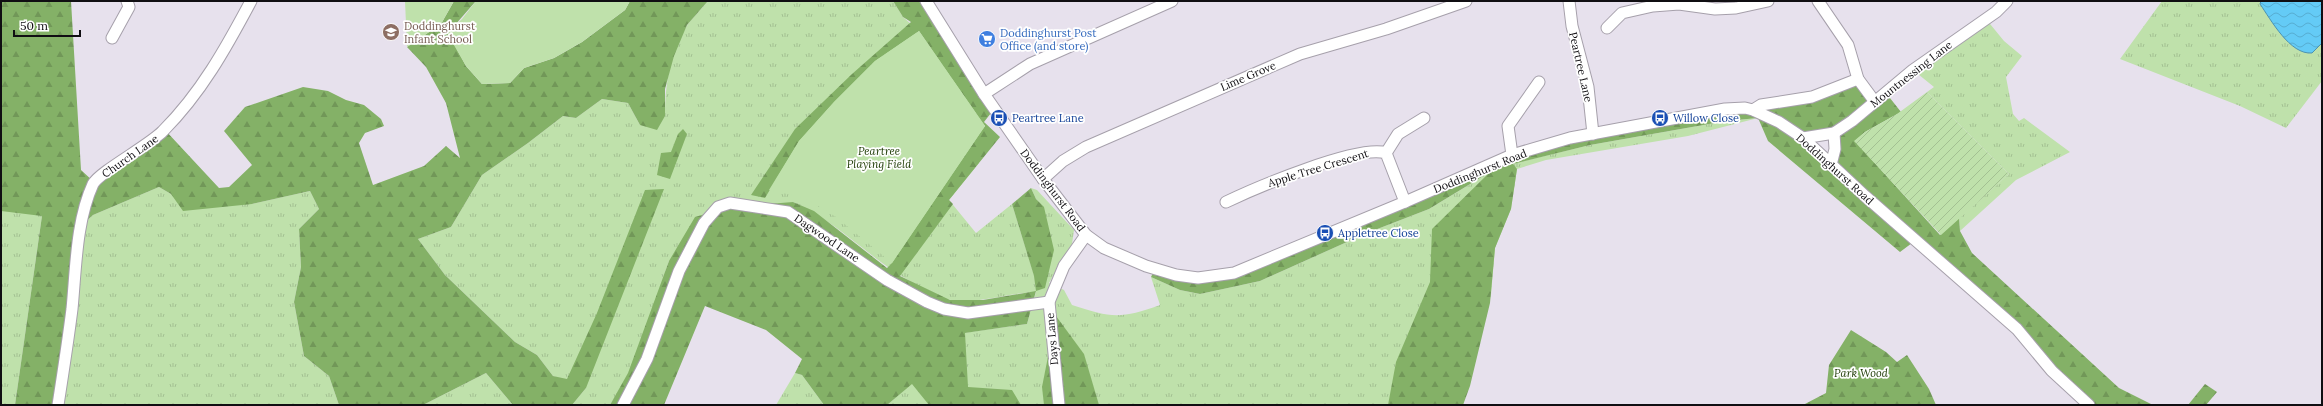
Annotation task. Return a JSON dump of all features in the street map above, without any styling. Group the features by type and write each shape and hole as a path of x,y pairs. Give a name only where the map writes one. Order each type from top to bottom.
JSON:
{"street":[{"path":"112,38 117,25 130,6 127,1"},
{"name":"Church Lane","path":"58,405 69,338 79,244 85,209 94,182 155,140 177,117 196,95 220,58 251,1"},
{"name":"Doddinghurst Road","path":"926,1 984,94 1042,179 1086,235 1104,248 1146,266 1176,275 1198,278 1216,277 1246,269 1512,155 1593,134 1725,109 1753,110 1779,122 1803,138 1831,165 2017,329 2052,371 2089,405"},
{"path":"984,94 1030,64 1172,1"},
{"name":"Lime Grove","path":"1042,179 1064,161 1086,147 1247,76 1300,54 1379,32 1466,1"},
{"name":"Peartree Lane","path":"1569,1 1572,26 1588,87 1593,134"},
{"path":"1607,28 1622,13 1653,6 1678,4 1715,9 1736,8 1768,1"},
{"path":"1818,1 1848,45 1858,79 1875,102"},
{"name":"Mountnessing Lane","path":"1803,138 1834,133 1875,102 1913,70 1996,12 2007,1"},
{"path":"1753,110 1761,105 1812,97 1858,79"},
{"path":"1512,155 1508,126 1539,82"},
{"path":"1405,202 1386,153 1398,134 1424,118"},
{"path":"1831,165 1835,149 1834,133"},
{"name":"Apple Tree Crescent","path":"1226,202 1277,178 1363,152 1379,151 1386,153"},
{"name":"Dagwood Lane","path":"623,405 647,358 679,271 700,230 718,207 730,203 788,212 888,280 927,302 944,309 968,313 1049,302"},
{"name":"Days Lane","path":"1059,405 1049,302 1064,266 1086,235"}],"green space":[{"path":"1,1 42,216 15,405 1,405"},
{"path":"1,1 71,1 81,170 94,182 165,130 219,188 229,187 252,165 224,131 245,107 303,87 328,91 346,100 364,105 381,119 384,126 365,133 359,143 373,185 424,166 446,146 460,158 446,103 426,67 407,47 441,24 454,1 476,1 448,33 466,66 482,84 510,83 524,68 554,58 582,42 625,10 630,1 708,1 687,25 674,56 665,89 665,116 657,130 640,125 628,103 602,99 576,118 563,116 528,143 482,175 451,227 418,239 445,275 515,342 537,355 553,376 567,379 597,313 645,190 664,189 586,388 572,405 513,405 486,373 423,405 339,405 329,376 304,356 294,302 301,267 299,229 319,209 310,191 252,204 183,211 171,194 159,187 93,215 82,225 58,405 15,405 42,216 1,211"},
{"path":"405,1 454,1 441,24 407,47"},
{"path":"476,1 630,1 625,10 582,42 554,58 524,68 510,83 482,84 466,66 447,33 462,19"},
{"path":"708,1 893,1 903,17 919,31 984,122 979,163 949,200 976,233 1012,204 1034,275 1044,208 1036,199 1031,188 1037,190 1074,230 1072,244 1049,283 1064,290 1072,305 1107,314 1125,315 1147,310 1160,305 1151,277 1180,290 1200,294 1260,281 1367,233 1429,209 1492,171 1512,164 1590,145 1726,121 1758,118 1688,136 1546,160 1517,169 1511,209 1495,248 1491,295 1463,405 887,405 911,384 956,334 1027,324 1036,292 972,301 951,300 945,298 910,281 876,259 828,222 793,202 669,261 637,355 620,390 610,405 572,405 586,388 553,376 537,355 515,342 445,275 418,239 451,227 482,175 528,143 563,116 576,118 602,99 628,103 640,125 665,116 666,92 670,68 677,45 688,24"},
{"path":"893,1 919,1 991,113 984,122 1000,137 949,200 953,204 900,276 950,300 983,300 1036,291 1027,324 965,333 968,387 1012,390 1021,405 929,405 912,384 887,405 824,405 802,375 795,373 802,359 766,330 705,306 664,405 610,405 628,373 669,261 695,217 729,207 793,202 814,211 887,268 892,263 985,126 919,31 875,61 834,102 799,141 765,198 751,195 795,129 852,74 911,22 903,17"},
{"path":"2162,1 2322,1 2322,81 2286,128 2240,106 2120,59"},
{"path":"1986,19 2004,41 2022,56 2006,77 2013,114 2019,121 2024,118 2070,152 2016,180 1960,231 1959,218 2009,174 1927,92 1934,87 1913,70"},
{"name":"Peartree Playing Field","path":"919,31 985,126 892,263 836,217 805,198 769,190 799,141 834,102 875,61"},
{"path":"1858,79 1875,102 1886,93 1901,112 1865,132 1855,141 1940,235 1959,218 1960,231 1972,253 2119,388 2153,405 2089,405 2017,329 1912,243 1900,252 1768,141 1758,118 1726,121 1590,145 1513,164 1517,169 1511,209 1495,248 1490,303 1470,386 1463,405 1388,405 1396,362 1430,282 1432,229 1490,172 1429,209 1367,233 1260,281 1200,294 1180,290 1151,277 1155,269 1216,277 1512,155 1812,97","holes":["1804,138 1836,140 1831,164"]},
{"path":"1927,92 2009,174 1941,235 1854,141 1865,132 1897,114"},
{"path":"683,129 687,134 670,179 657,175 661,153 671,152 678,134"},
{"path":"159,187 171,194 252,204 310,191 319,209 299,229 301,267 294,302 304,356 329,376 339,405 58,405 82,225 93,215"},
{"path":"1031,188 1036,199 1044,207 1054,250 1045,288 1036,291 1034,276 1012,204"},
{"path":"1056,316 1084,354 1099,405 1044,405 1042,387"},
{"name":"Park Wood","path":"1851,330 1886,352 1897,362 1907,355 1929,389 1936,405 1803,405 1826,393 1829,365"},
{"path":"486,373 513,405 423,405"},
{"path":"795,373 802,375 824,405 776,405"},
{"path":"2205,384 2217,392 2206,405 2188,405"}],"water":[{"path":"2261,1 2320,1 2322,3 2322,43 2312,53 2304,52 2296,48 2289,43 2275,27 2260,4"}],"place":[{"name":"Doddinghurst Infant School","path":"391,32"},
{"name":"Doddinghurst Post Office (and store)","path":"987,39"},
{"name":"Peartree Lane","path":"999,118"},
{"name":"Willow Close","path":"1660,118"},
{"name":"Appletree Close","path":"1325,233"}]}
